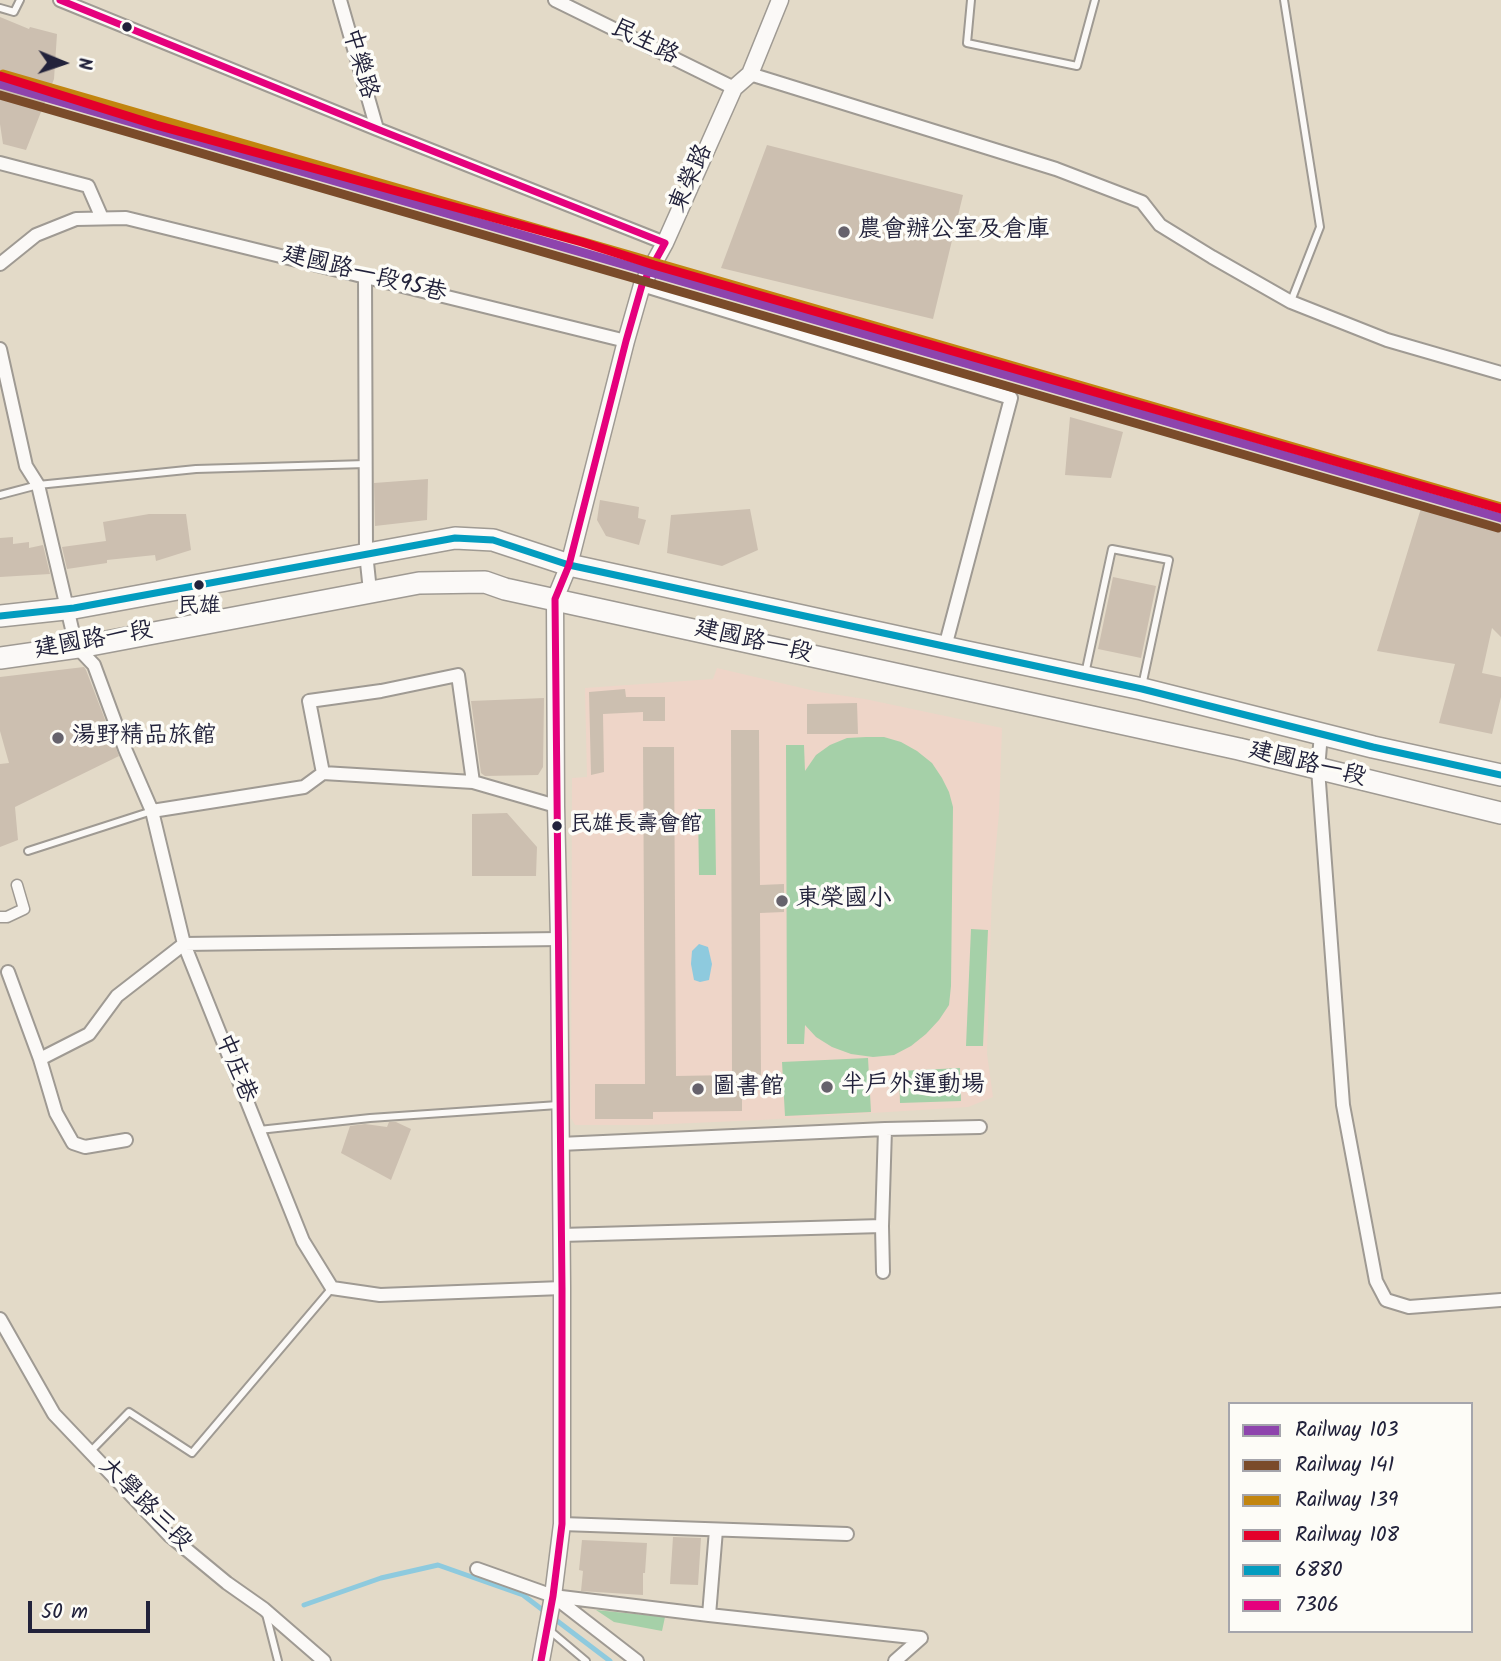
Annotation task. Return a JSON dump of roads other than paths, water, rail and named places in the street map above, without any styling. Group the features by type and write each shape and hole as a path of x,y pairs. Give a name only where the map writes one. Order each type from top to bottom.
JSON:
{"main road":[{"name":"建國路一段","path":"0,616 74,608 454,538 493,540 569,565 1142,689 1501,775"},
{"name":"建國路一段","path":"0,658 74,638 419,583 485,582 505,589 1239,749 1501,813"}],"street":[{"path":"60,0 665,243"},
{"name":"中樂路","path":"340,0 377,129"},
{"name":"民生路","path":"555,0 734,88"},
{"path":"779,0 750,74 1056,169 1142,202 1160,225 1291,302 1387,340 1501,373"},
{"name":"東榮路","path":"541,1661 562,1524 555,599 569,565 642,285 665,243 734,88 750,74"},
{"path":"0,163 88,186 102,218"},
{"name":"建國路一段95巷","path":"0,264 36,235 76,219 127,218 626,341"},
{"path":"365,276 366,553 370,591"},
{"path":"642,285 1011,398 946,647"},
{"path":"0,349 26,466 38,485 74,638"},
{"name":"中庄巷","path":"74,638 94,666 152,811 184,944 303,1241 332,1288"},
{"path":"323,774 309,701 381,691 458,675 473,782"},
{"path":"1321,734 1318,769 1343,1105 1376,1282 1386,1300 1409,1307 1501,1300"},
{"path":"152,811 304,788 323,774 473,782 556,806"},
{"path":"0,918 24,909 17,885"},
{"path":"40,1059 89,1034 117,996 184,944 559,939"},
{"path":"8,972 40,1059 56,1113 73,1143 85,1147 126,1140"},
{"path":"560,1144 980,1127"},
{"path":"883,1272 885,1129"},
{"path":"561,1235 882,1226"},
{"path":"332,1288 380,1295 562,1288"},
{"name":"大學路三段","path":"0,1320 54,1414 90,1452 169,1535 227,1583 264,1609 324,1661"},
{"path":"562,1524 847,1534"},
{"path":"709,1615 716,1530"},
{"path":"477,1569 552,1600 638,1661"},
{"path":"552,1600 921,1638 895,1661"}],"lane":[{"path":"0,8 14,12 20,0"},
{"path":"971,0 967,43 1077,66 1095,0"},
{"path":"1284,0 1320,227 1291,302"},
{"path":"0,495 38,485 196,469 366,464"},
{"path":"1084,676 1112,549 1169,560 1142,689"},
{"path":"28,851 152,811"},
{"path":"259,1130 370,1118 560,1105"},
{"path":"90,1452 130,1412 192,1453 332,1288"},
{"path":"264,1609 278,1661"},
{"path":"547,1627 586,1661"}],"water":[{"path":"699,944 708,947 712,964 709,980 700,982 694,980 691,964 692,951"}],"waterway":[{"path":"304,1605 381,1578 438,1565 523,1595 610,1661"}],"rail line":[{"name":"139","path":"3,74 1501,507"},
{"name":"108","path":"0,76 156,125 582,242 1501,509"},
{"name":"103","path":"0,84 1501,518"},
{"name":"141","path":"0,95 1498,528"}],"place":[{"name":"農會辦公室及倉庫","path":"844,232"},
{"name":"民雄","path":"199,585"},
{"name":"湯野精品旅館","path":"58,738"},
{"name":"民雄長壽會館","path":"557,826"},
{"name":"東榮國小","path":"782,901"},
{"name":"半戶外運動場","path":"827,1087"},
{"name":"圖書館","path":"698,1089"}]}
